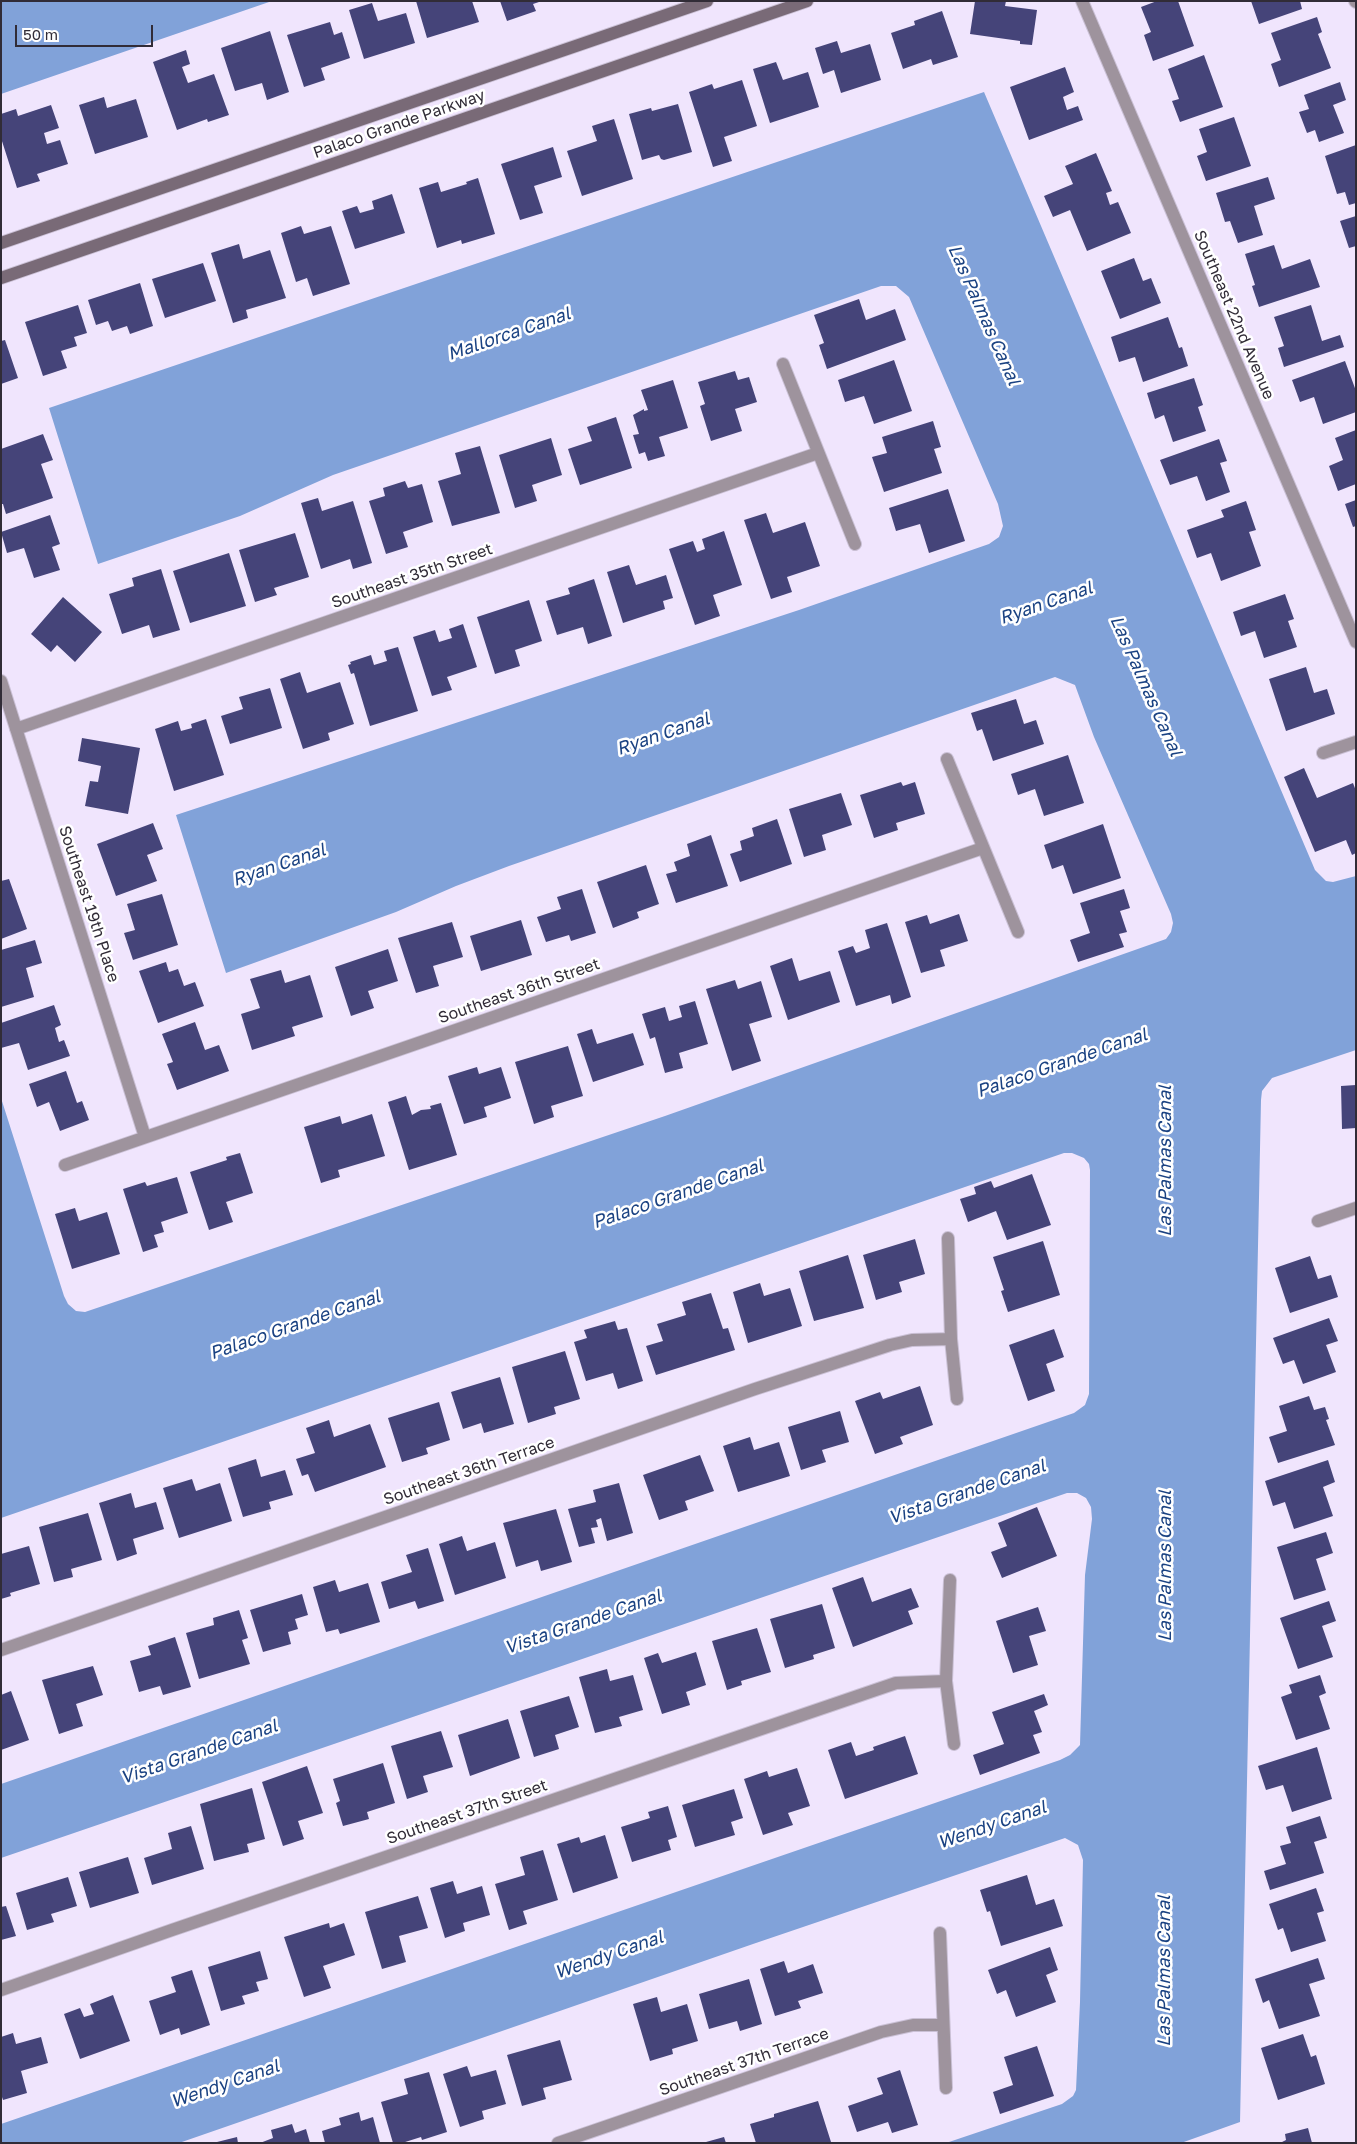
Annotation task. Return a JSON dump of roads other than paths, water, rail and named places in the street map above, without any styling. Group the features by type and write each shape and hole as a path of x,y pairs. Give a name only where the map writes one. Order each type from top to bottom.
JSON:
{"street":[{"name":"Palaco Grande Parkway","path":"1,243 707,1"},
{"name":"Palaco Grande Parkway","path":"1,278 807,1"},
{"name":"Southeast 22nd Avenue","path":"1082,1 1356,642"},
{"path":"783,364 855,544"},
{"name":"Southeast 35th Street","path":"16,729 818,454"},
{"name":"Southeast 19th Place","path":"1,681 145,1137"},
{"path":"1323,753 1356,742"},
{"path":"947,759 1018,932"},
{"name":"Southeast 36th Street","path":"66,1165 983,848"},
{"path":"1318,1221 1356,1208"},
{"path":"948,1238 951,1339 957,1399"},
{"name":"Southeast 36th Terrace","path":"1,1650 755,1389 890,1345 912,1340 951,1339"},
{"path":"950,1580 946,1680 954,1744"},
{"name":"Southeast 37th Street","path":"1,1990 164,1932 896,1683 946,1680"},
{"path":"940,1933 946,2088"},
{"name":"Southeast 37th Terrace","path":"558,2143 881,2032 913,2025 943,2025"}],"water":[{"path":"1,1 272,1 1,94"},
{"path":"984,92 1315,870 1326,881 1333,882 1356,876 1356,1050 1272,1078 1262,1091 1261,1100 1240,2122 1181,2143 946,2143 1062,2104 1073,2096 1076,2090 1083,1860 1078,1845 1065,1838 179,2143 1,2143 1,2124 1060,1760 1070,1755 1080,1745 1085,1575 1092,1519 1091,1507 1086,1498 1077,1493 1067,1493 1,1858 1,1784 1074,1413 1085,1405 1089,1394 1090,1170 1089,1164 1084,1158 1072,1153 1064,1153 1,1518 1,1098 64,1296 68,1304 76,1311 85,1312 665,1116 1166,939 1171,932 1173,923 1171,914 1094,737 1075,685 1055,677 509,866 396,912 226,973 176,815 799,610 989,544 999,537 1003,526 998,504 909,297 896,286 881,286 333,475 240,516 98,564 49,408"}],"water label":[{"name":"Las Palmas Canal","path":"984,315"},
{"name":"Mallorca Canal","path":"509,334"},
{"name":"Ryan Canal","path":"1046,603"},
{"name":"Las Palmas Canal","path":"1146,686"},
{"name":"Ryan Canal","path":"663,734"},
{"name":"Ryan Canal","path":"279,865"},
{"name":"Palaco Grande Canal","path":"1062,1063"},
{"name":"Las Palmas Canal","path":"1165,1161"},
{"name":"Palaco Grande Canal","path":"678,1194"},
{"name":"Palaco Grande Canal","path":"295,1325"},
{"name":"Vista Grande Canal","path":"967,1492"},
{"name":"Las Palmas Canal","path":"1165,1566"},
{"name":"Vista Grande Canal","path":"583,1622"},
{"name":"Vista Grande Canal","path":"199,1752"},
{"name":"Wendy Canal","path":"992,1825"},
{"name":"Wendy Canal","path":"609,1955"},
{"name":"Las Palmas Canal","path":"1164,1971"},
{"name":"Wendy Canal","path":"225,2084"}]}
